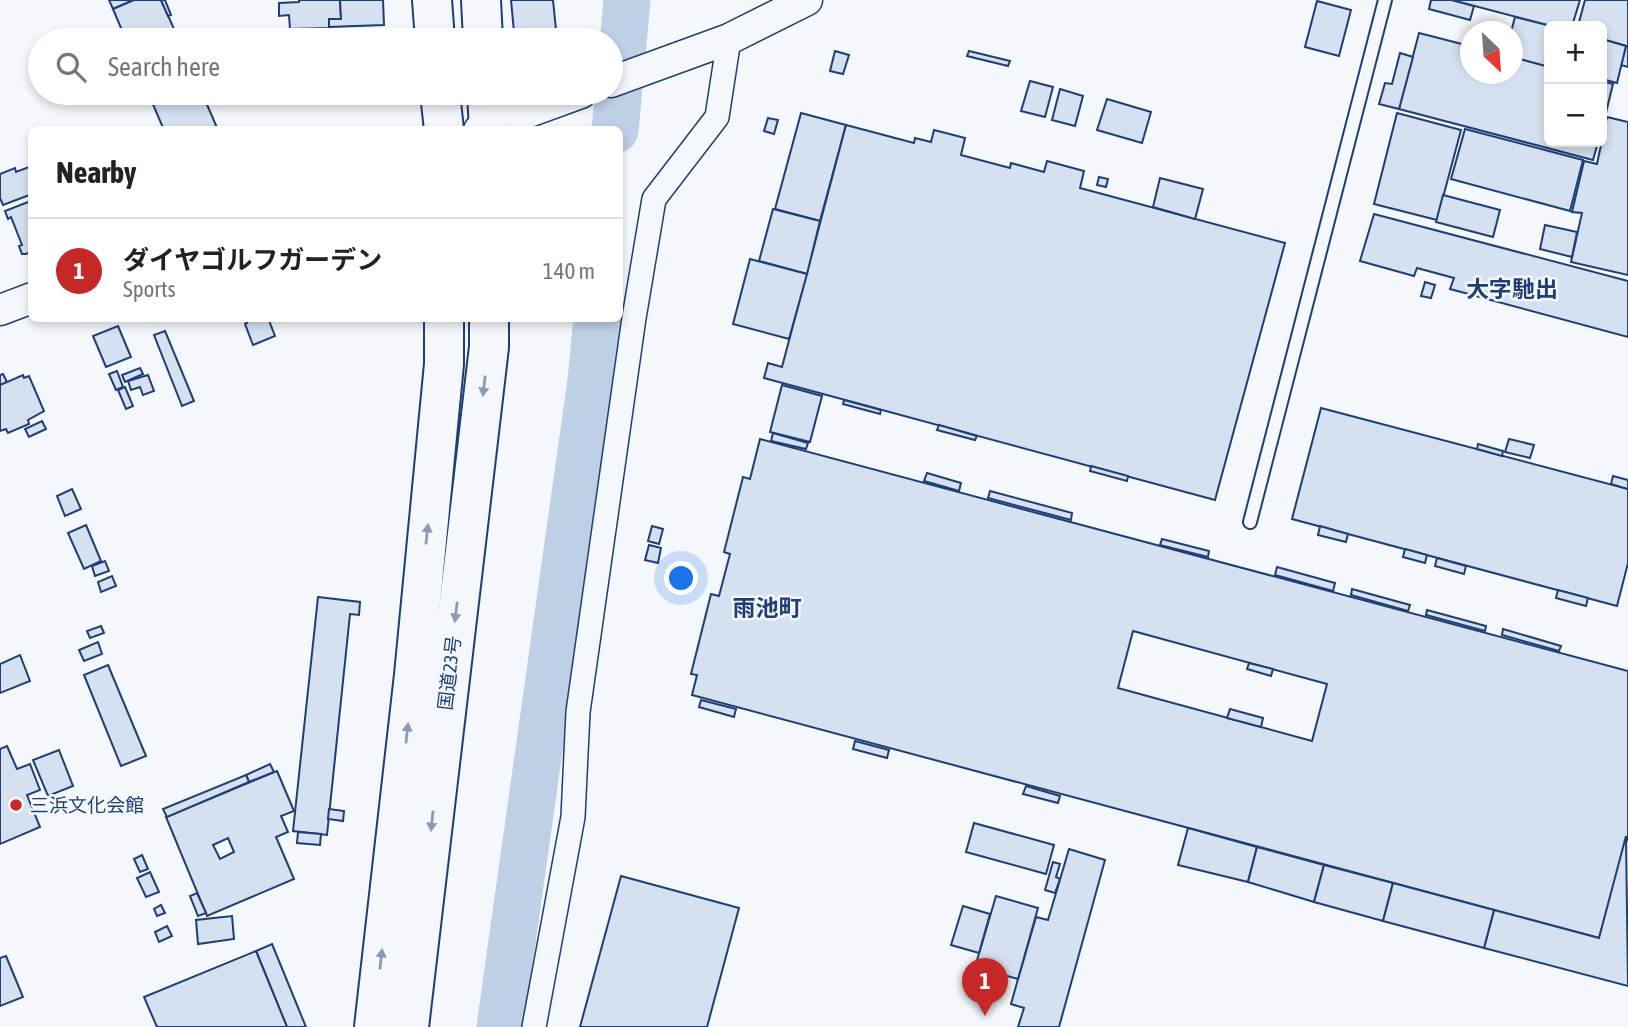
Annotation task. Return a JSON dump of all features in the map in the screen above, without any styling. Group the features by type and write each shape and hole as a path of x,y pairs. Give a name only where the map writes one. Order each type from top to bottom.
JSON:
{"highway":[{"path":"432,0 434,28"},
{"path":"481,0 482,28"},
{"path":"441,105 444,126"},
{"name":"国道23号","path":"409,1027 431,678 444,322"},
{"name":"国道23号","path":"374,1027 489,347 489,322"}],"street":[{"path":"623,78 729,39 807,0"},
{"path":"534,1027 573,817 578,712 634,318 654,199 718,117 729,39"},
{"path":"486,119 537,105"},
{"path":"0,310 28,300"}],"lane":[{"path":"1250,522 1385,0"}],"building":[{"path":"109,0 134,0 113,9"},
{"path":"134,0 161,0 174,28 121,28 113,9"},
{"path":"161,0 165,0 171,15 168,16"},
{"path":"340,0 341,19 329,19 329,28 290,28 289,15 279,16 279,3"},
{"path":"340,0 383,0 384,25 329,27 329,19 341,19"},
{"path":"511,0 553,0 556,28 514,28"},
{"path":"1431,0 1452,0 1474,6 1470,20 1429,9"},
{"path":"1452,0 1580,0 1574,21 1544,21 1544,24"},
{"path":"1585,0 1628,0 1628,67 1621,65 1626,46 1607,40 1607,21 1579,21"},
{"path":"1317,1 1351,10 1339,56 1305,47"},
{"path":"1515,17 1544,24 1544,66 1523,60 1523,21 1514,21"},
{"path":"1419,33 1460,43 1460,84 1523,84 1523,60 1544,66 1544,147 1597,147 1593,160 1399,109"},
{"path":"1607,40 1626,46 1617,83 1607,80"},
{"path":"835,51 849,55 843,74 830,71"},
{"path":"969,51 1010,61 1008,66 967,56"},
{"path":"1400,53 1413,57 1399,109 1379,104 1385,83 1392,84"},
{"path":"1030,81 1053,87 1045,117 1021,111"},
{"path":"1607,82 1613,84 1607,109"},
{"path":"1060,89 1083,96 1075,126 1052,120"},
{"path":"1107,99 1151,112 1142,143 1097,130"},
{"path":"153,105 207,105 216,126 162,126"},
{"path":"801,113 846,125 820,221 775,209"},
{"path":"1397,113 1461,130 1437,220 1374,204"},
{"path":"1607,117 1628,122 1628,275 1571,262 1582,213 1572,212 1584,161 1597,164 1601,147 1607,147"},
{"path":"768,118 778,120 774,134 764,131"},
{"path":"846,125 914,143 915,138 931,142 934,130 965,138 961,155 1010,168 1011,163 1044,172 1047,161 1084,171 1080,188 1285,243 1215,500 764,378 768,363 782,367"},
{"path":"1465,129 1583,160 1570,211 1451,179"},
{"path":"28,167 28,196 3,205 0,198 0,174 15,168 16,172"},
{"path":"1099,177 1108,179 1106,187 1097,185"},
{"path":"1160,178 1203,189 1195,219 1153,207"},
{"path":"1443,195 1500,210 1493,237 1436,222"},
{"path":"28,202 28,253 22,254 19,246 22,245 11,217 8,219 5,211"},
{"path":"773,209 820,221 807,274 759,261"},
{"path":"1374,214 1628,281 1628,337 1450,289 1454,278 1417,268 1414,276 1360,261"},
{"path":"1545,225 1577,232 1572,257 1540,249"},
{"path":"750,259 807,274 789,339 733,324"},
{"path":"1425,282 1435,285 1431,298 1421,296"},
{"path":"270,322 275,336 253,345 245,324"},
{"path":"118,326 131,357 106,367 93,336"},
{"path":"165,331 194,401 182,406 154,335"},
{"path":"140,368 143,374 125,382 122,375"},
{"path":"117,371 123,387 116,390 109,374"},
{"path":"3,374 7,382 0,385 0,375"},
{"path":"23,375 24,378 29,376 44,411 28,420 29,424 8,433 6,429 0,431 0,385"},
{"path":"148,375 154,391 143,395 140,387 131,390 128,381"},
{"path":"782,385 822,396 810,442 770,432"},
{"path":"125,387 133,406 126,409 118,390"},
{"path":"844,400 881,410 880,414 843,404"},
{"path":"1321,408 1628,489 1628,563 1617,606 1292,519"},
{"path":"42,421 46,429 29,437 25,429"},
{"path":"939,425 977,436 975,440 937,430"},
{"path":"773,433 808,443 806,449 771,441"},
{"path":"760,439 1628,671 1628,836 1599,938 692,695 697,675 691,674 711,594 719,596 730,554 724,552 743,477 750,479","holes":["1133,631 1327,684 1312,741 1118,688"]},
{"path":"1509,439 1534,445 1530,458 1505,452"},
{"path":"1478,444 1503,451 1502,456 1477,449"},
{"path":"1091,466 1128,476 1127,481 1090,471"},
{"path":"927,473 961,483 959,491 924,481"},
{"path":"1613,476 1628,480 1628,489 1611,484"},
{"path":"72,489 81,509 65,516 57,496"},
{"path":"990,491 1072,513 1071,520 988,498"},
{"path":"86,525 101,561 84,569 68,533"},
{"path":"652,526 663,529 659,544 648,541"},
{"path":"1320,526 1348,534 1346,542 1318,535"},
{"path":"1162,539 1209,551 1208,557 1160,545"},
{"path":"649,545 661,548 658,563 645,560"},
{"path":"1405,549 1427,555 1425,563 1403,557"},
{"path":"1437,558 1466,566 1464,574 1435,566"},
{"path":"105,561 109,571 95,576 92,566"},
{"path":"1277,567 1335,583 1333,591 1275,575"},
{"path":"112,576 116,586 101,592 98,582"},
{"path":"1352,589 1410,605 1408,611 1351,595"},
{"path":"1558,590 1588,598 1586,606 1556,598"},
{"path":"318,597 360,602 359,615 350,614 327,835 293,831"},
{"path":"1427,610 1486,626 1485,631 1426,615"},
{"path":"101,626 104,633 90,638 87,631"},
{"path":"1503,629 1561,646 1559,651 1502,635"},
{"path":"98,642 102,654 84,661 79,650"},
{"path":"20,655 30,681 0,693 0,664"},
{"path":"1249,663 1273,669 1271,676 1247,669"},
{"path":"108,665 146,756 121,766 84,675"},
{"path":"701,700 736,709 734,717 699,707"},
{"path":"1230,709 1263,718 1261,727 1227,718"},
{"path":"855,741 889,750 887,758 853,749"},
{"name":"三浜文化会館","path":"7,746 17,769 30,764 40,790 27,795 40,827 0,844 0,749"},
{"path":"59,750 73,786 48,796 33,760"},
{"path":"270,764 274,772 249,782 246,775"},
{"path":"277,771 294,811 281,816 288,832 276,837 294,879 207,916 166,817","holes":["228,838 234,852 220,859 213,845"]},
{"path":"246,775 249,782 167,817 163,809"},
{"path":"1026,786 1060,796 1058,803 1023,794"},
{"path":"329,809 344,811 343,821 328,819"},
{"path":"974,823 1054,845 1046,874 966,852"},
{"path":"1188,828 1257,847 1248,882 1178,865"},
{"path":"298,832 321,834 320,845 297,843"},
{"path":"1626,836 1628,986 1484,948 1494,910 1599,938"},
{"path":"1257,847 1324,865 1314,902 1248,882"},
{"path":"1069,849 1105,860 1059,1027 1018,1027 1024,1008 1011,1004 1018,979 1036,917 1048,920"},
{"path":"142,855 148,869 140,872 134,859"},
{"path":"1053,862 1060,864 1056,877 1060,879 1055,893 1045,890"},
{"path":"1324,865 1393,883 1383,921 1314,902"},
{"path":"150,872 159,892 146,897 137,878"},
{"path":"621,876 739,908 707,1027 580,1027"},
{"path":"1393,883 1494,910 1484,948 1383,921"},
{"path":"197,893 206,913 198,916 190,896"},
{"path":"996,896 1038,908 1018,979 975,967"},
{"path":"161,905 165,913 157,916 154,909"},
{"path":"963,906 990,914 979,953 951,945"},
{"path":"232,916 234,939 198,944 196,920"},
{"path":"167,926 172,936 159,942 155,932"},
{"path":"272,944 306,1027 287,1027 256,951"},
{"path":"256,951 287,1027 157,1027 144,997"},
{"path":"6,956 23,997 0,1006 0,958"}],"waterway":[{"path":"623,43 627,0"},
{"path":"615,126 617,105"},
{"path":"500,1027 591,381 597,322"}],"place":[{"name":"三浜文化会館","path":"16,805"},
{"name":"ダイヤゴルフガーデン","path":"985,1016"}],"district":[{"name":"大字馳出","path":"1512,289"},
{"name":"雨池町","path":"767,608"}]}
